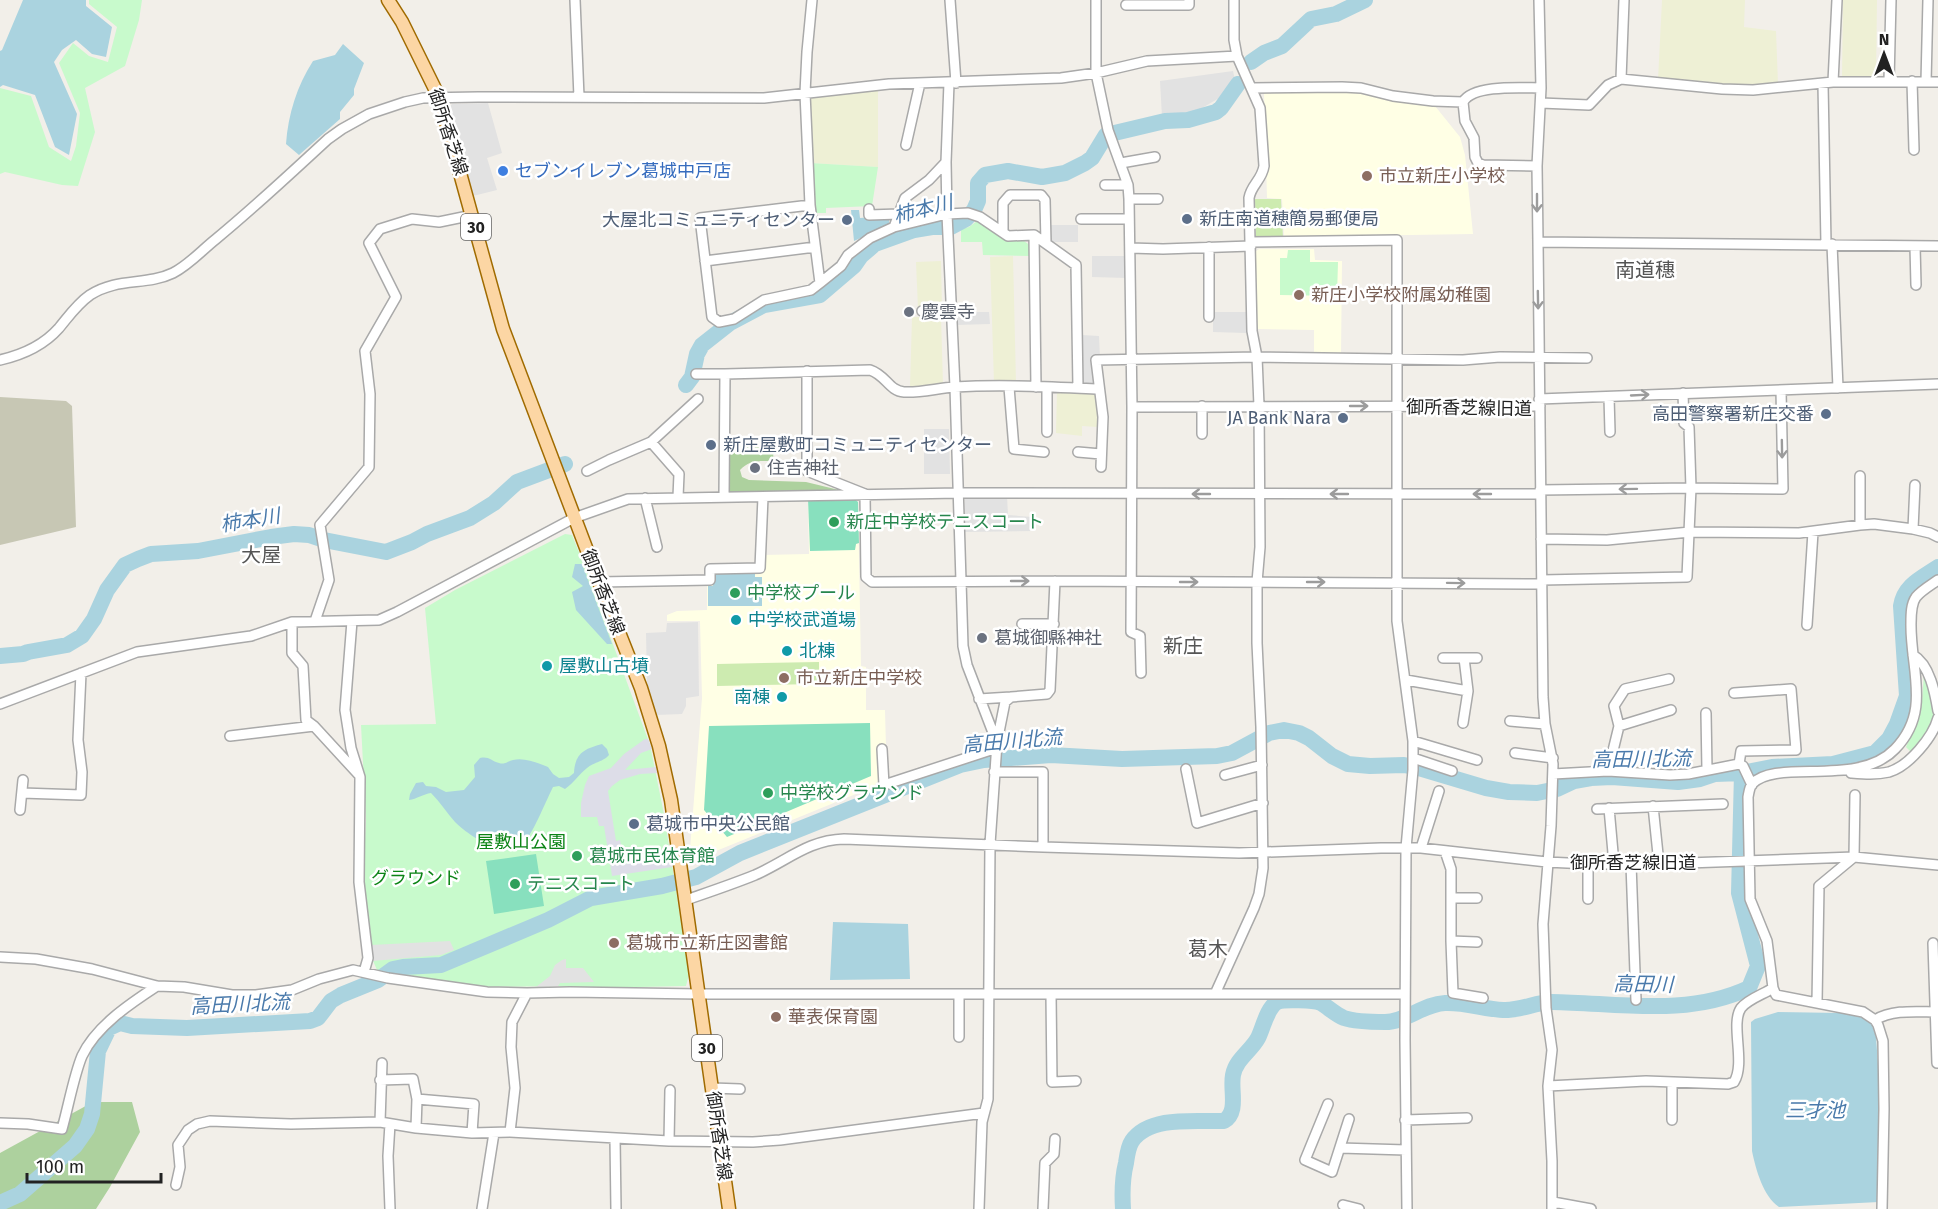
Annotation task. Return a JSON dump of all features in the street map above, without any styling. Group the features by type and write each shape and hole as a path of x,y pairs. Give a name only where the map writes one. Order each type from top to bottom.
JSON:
{"main road":[{"name":"御所香芝線","path":"388,0 402,22 439,97 503,328 641,688 656,736 671,800 729,1209"}],"street":[{"path":"575,0 579,97"},
{"path":"812,0 805,93 810,205 820,283"},
{"path":"950,0 952,83 946,162 963,646 967,665 997,748"},
{"path":"1096,0 1096,73 1110,134 1128,185 1129,199 1132,407 1131,632 1140,636 1141,673"},
{"path":"1126,5 1189,5 1189,0"},
{"path":"1215,994 1259,894 1263,868 1262,743 1257,643 1257,582 1260,547 1259,406 1257,357 1252,332 1250,194 1263,174 1264,166 1260,108 1237,56 1234,40 1234,0"},
{"path":"1539,0 1541,88 1537,166 1540,403 1683,393 1938,384"},
{"path":"1621,79 1624,0"},
{"path":"1833,82 1837,0"},
{"path":"1889,81 1891,0"},
{"path":"1926,82 1928,0"},
{"path":"0,360 20,355 41,343 58,329 79,304 99,290 117,283 164,276 184,265 252,210 342,129 386,107 405,102 439,97 745,98 856,87 1061,78 1096,73 1147,61 1237,56"},
{"path":"1540,103 1589,105 1608,85 1621,79 1753,90 1833,82 1938,82"},
{"path":"1912,81 1914,150"},
{"path":"906,145 920,83"},
{"path":"1823,84 1829,244 1838,388"},
{"path":"1252,88 1361,88 1394,96 1463,102"},
{"path":"1537,166 1478,163 1475,157 1474,138 1465,121 1463,102 1471,93 1541,88"},
{"path":"1120,163 1155,157"},
{"path":"894,227 905,198 946,162"},
{"path":"1105,185 1128,185"},
{"path":"1003,232 1003,202 1010,195 1041,195 1045,200 1046,243"},
{"path":"1129,199 1158,199"},
{"path":"810,205 700,218 712,317 719,322 734,319 764,300 812,290 841,266 848,255 858,247 870,238 894,227 948,222 968,213 980,217 1008,236 1034,235 1076,265 1078,388"},
{"path":"868,209 868,215 899,214"},
{"path":"315,621 329,580 320,525 369,467 370,394 365,351 396,297 369,243 380,229 412,219 439,222 473,215"},
{"path":"1081,219 1130,219"},
{"path":"1034,235 1036,387"},
{"path":"1130,249 1397,240 1398,633 1413,741 1413,770 1406,848 1407,1209"},
{"path":"1538,242 1938,246"},
{"path":"1915,246 1916,285"},
{"path":"705,261 815,247"},
{"path":"1209,248 1209,317"},
{"path":"922,311 951,311"},
{"path":"1101,467 1103,417 1096,360 1257,357 1463,360 1587,358"},
{"path":"696,374 870,370 878,372 890,385 903,392 955,387 1099,389"},
{"path":"807,371 807,471 865,494"},
{"path":"724,497 725,375"},
{"path":"1009,387 1014,449 1044,452"},
{"path":"1047,387 1047,432"},
{"path":"0,704 137,652 251,636 292,622 379,620 574,518 617,502 645,498 959,493 1397,494 1691,488 1783,489 1781,390"},
{"path":"865,494 866,577 872,582 1397,583 1542,582 1687,577 1691,488 1689,427 1684,423 1683,393"},
{"path":"1609,397 1610,432"},
{"path":"587,471 651,442 699,399"},
{"name":"御所香芝線旧道","path":"1132,407 1540,403 1543,697 1545,724 1553,758 1553,793 1547,862 1659,864 1854,856 1938,865"},
{"path":"1202,406 1202,434"},
{"path":"651,442 679,474 678,497"},
{"path":"1078,452 1101,454"},
{"path":"1860,476 1860,525"},
{"path":"1913,529 1915,485"},
{"path":"599,582 710,580 710,569 760,568 763,497"},
{"path":"645,498 657,547"},
{"path":"1541,539 1607,540 1690,532 1781,534 1860,525 1891,525 1935,534"},
{"path":"1807,625 1813,532"},
{"path":"1750,782 1775,774 1837,771 1865,767 1888,756 1904,738 1916,715 1918,702 1911,630 1912,607 1916,598 1938,580"},
{"path":"979,699 1047,694 1050,690 1055,581"},
{"path":"352,621 345,710 351,748 360,777 359,882 368,958 364,972"},
{"path":"292,622 292,653 303,666 306,720 360,777"},
{"path":"1022,624 1054,624"},
{"path":"1913,655 1920,659 1925,667 1938,711"},
{"path":"1443,658 1477,658"},
{"path":"1463,723 1468,691 1464,658"},
{"path":"22,793 81,795 82,772 78,740 81,674"},
{"path":"1608,771 1619,726 1614,706 1625,689 1669,679"},
{"path":"1406,680 1468,691"},
{"path":"1734,693 1791,689 1796,750 1741,751 1741,765 1750,782 1748,797 1750,899 1767,941 1773,988 1776,995 1863,1012 1875,1020 1881,1032 1884,1050 1882,1209"},
{"path":"980,1209 984,1113 988,1099 990,844 994,772 1005,702 1011,697"},
{"path":"1619,726 1671,710"},
{"path":"1706,713 1707,770"},
{"path":"1837,771 1869,775 1890,772 1899,768 1923,746 1935,728 1938,718"},
{"path":"1510,721 1545,724"},
{"path":"230,736 314,726"},
{"path":"1413,741 1477,760"},
{"path":"882,749 884,785 997,748"},
{"path":"1515,753 1553,758"},
{"path":"1413,758 1452,771"},
{"path":"1225,775 1262,765"},
{"path":"1553,774 1608,771 1670,775 1741,765"},
{"path":"1186,769 1197,823 1263,802"},
{"path":"994,772 1043,772 1043,847"},
{"path":"20,810 23,780"},
{"path":"1421,848 1439,790"},
{"path":"1817,1002 1819,886 1854,856 1855,795"},
{"path":"1597,809 1723,804"},
{"path":"1653,806 1659,864"},
{"path":"1608,808 1614,864"},
{"path":"686,900 756,874 820,841 844,838 1231,853 1421,848 1547,862 1543,924 1546,1008 1552,1050 1548,1086 1553,1205 1592,1209"},
{"path":"1445,851 1451,869 1453,993 1483,998"},
{"path":"1588,864 1588,899"},
{"path":"1631,864 1636,1000"},
{"path":"1451,898 1477,898"},
{"path":"1451,941 1478,942"},
{"path":"1933,943 1937,1063"},
{"path":"0,957 47,961 92,969 158,986 184,987 232,994 292,990 319,978 353,970 388,978 487,992 527,993 1405,994"},
{"path":"0,1123 62,1129 82,1057 91,1043 111,1020 158,986"},
{"path":"1548,1086 1646,1082 1728,1084 1734,1082 1739,1071 1739,1014 1746,1004 1773,988"},
{"path":"510,1132 515,1088 511,1047 512,1022 527,993"},
{"path":"959,994 959,1036"},
{"path":"1051,994 1052,1082 1076,1082"},
{"path":"1875,1020 1883,1014 1893,1012 1937,1012"},
{"path":"382,1063 381,1080 390,1209"},
{"path":"381,1080 413,1079 417,1099 416,1128"},
{"path":"1672,1082 1672,1120"},
{"path":"712,1088 740,1089"},
{"path":"669,1141 670,1090"},
{"path":"417,1099 474,1104 472,1133"},
{"path":"1328,1104 1305,1160 1332,1172 1349,1119"},
{"path":"176,1185 180,1167 178,1144 188,1130 197,1124 210,1121 291,1124 385,1123 472,1133 510,1132 669,1141 773,1141 984,1113"},
{"path":"1405,1120 1467,1118"},
{"path":"482,1209 494,1133"},
{"path":"615,1137 616,1209"},
{"path":"1043,1209 1046,1163 1054,1154 1054,1139"},
{"path":"1340,1148 1406,1150"},
{"path":"1343,1205 1359,1209"}],"shaded area":[{"path":"1662,0 1745,0 1744,27 1776,31 1778,84 1709,84 1658,80"},
{"path":"1843,0 1877,0 1876,77 1842,77"},
{"path":"1233,71 1235,80 1226,94 1190,115 1162,117 1160,81"},
{"path":"878,90 878,167 810,163 808,98"},
{"name":"市立新庄小学校","path":"1352,92 1389,101 1435,106 1460,137 1465,155 1473,234 1284,237 1282,199 1267,198 1264,93"},
{"path":"488,103 502,153 487,158 497,190 469,197 447,109 452,104"},
{"path":"1048,225 1078,225 1078,242 1052,242 1048,238"},
{"name":"新庄小学校附属幼稚園","path":"1259,249 1314,249 1315,260 1342,261 1341,356 1314,356 1314,330 1256,329 1255,252"},
{"path":"1013,256 1016,383 994,383 990,257"},
{"path":"1092,256 1126,256 1127,278 1092,277"},
{"path":"941,261 942,309 918,309 916,262"},
{"path":"956,312 989,312 990,324 956,325"},
{"path":"1213,312 1246,312 1246,333 1213,332"},
{"path":"912,317 941,317 943,384 910,387"},
{"path":"1082,335 1099,336 1100,358 1096,384 1085,384 1081,380"},
{"path":"1057,390 1096,392 1098,427 1082,426 1082,436 1056,433"},
{"path":"0,397 66,401 72,406 76,527 0,545"},
{"path":"924,429 949,429 950,474 924,474"},
{"path":"1007,496 1008,515 1032,517 1032,531 964,532 965,497"},
{"name":"市立新庄中学校","path":"808,499 858,502 861,666 866,667 866,710 885,710 886,748 878,749 878,781 873,787 689,862 702,698 700,621 667,621 667,615 677,611 707,610 707,583 755,570 762,555 809,554"},
{"path":"698,622 699,696 686,698 686,706 682,714 656,715 647,682 646,633 666,632 667,623"},
{"path":"648,739 652,749 641,753 625,770 656,767 657,773 640,774 620,780 608,791 616,841 620,840 625,864 670,857 672,867 612,876 604,826 599,826 597,817 581,817 585,785 589,776 611,768 624,754"},
{"path":"450,941 454,950 441,955 373,961 371,945"},
{"path":"566,959 566,968 583,968 594,982 560,983 558,986 536,987 550,976 555,965"}],"green space":[{"path":"89,0 142,0 139,20 125,66 85,88 95,132 78,186 62,185 5,172 0,174 0,88 31,96 49,147 71,161 76,146 80,113 59,63 73,43 89,56 108,62 117,27 89,4"},
{"path":"810,163 878,167 872,206 826,208 826,213 813,213"},
{"path":"1255,199 1281,199 1283,238 1256,237"},
{"path":"977,221 1007,241 1024,241 1031,246 1030,256 983,255 982,242 961,242 961,229"},
{"path":"1288,250 1310,250 1310,262 1338,262 1337,296 1280,295 1280,258 1287,258"},
{"path":"720,439 774,439 773,461 747,464 740,470 742,477 749,480 806,482 839,490 839,493 720,495"},
{"name":"新庄中学校テニスコート","path":"853,498 858,502 859,543 856,544 855,550 810,551 808,499"},
{"name":"屋敷山公園","path":"565,534 572,535 650,745 664,814 689,974 686,986 480,987 375,975 377,970 371,956 363,879 366,820 361,725 436,724 425,608 455,590"},
{"path":"819,662 819,684 717,686 717,664"},
{"path":"1924,673 1935,712 1931,727 1912,753 1906,747 1919,718"},
{"name":"中学校グラウンド","path":"870,723 871,776 727,837 704,810 709,726"},
{"name":"テニスコート","path":"536,854 544,906 494,914 486,861"},
{"path":"93,1102 132,1102 140,1132 96,1209 0,1209 0,1153"}],"water":[{"path":"23,0 86,0 86,6 112,27 106,57 92,54 76,40 62,50 54,62 77,114 69,155 55,147 35,95 3,85 0,87 0,51"},
{"path":"343,44 364,63 354,95 340,112 340,119 299,155 286,144 291,111 298,90 313,61 335,55"},
{"path":"851,210 859,210 860,218 889,216 889,225 854,241"},
{"path":"575,564 582,564 612,644 607,644 576,610 572,592 583,586 572,577"},
{"name":"中学校プール","path":"713,570 755,570 755,577 762,577 762,606 708,606 708,586 713,586"},
{"path":"602,744 609,755 587,768 565,789 559,786 553,787 528,837 510,847 490,845 471,835 455,822 431,793 409,800 416,783 423,782 426,786 436,787 446,792 464,790 475,777 474,765 480,758 488,758 501,763 517,759 526,760 548,767 559,778 569,777 574,773 576,761 582,753"},
{"path":"833,922 908,924 910,979 830,980"},
{"name":"三才池","path":"1778,1012 1841,1013 1864,1018 1872,1025 1876,1037 1880,1092 1879,1202 1779,1207 1764,1189 1752,1151 1751,1022"}],"waterway":[{"name":"柿本川","path":"1251,62 1264,53 1282,46 1311,19 1336,14 1365,0"},
{"name":"柿本川","path":"686,385 692,377 697,354 702,345 730,323 764,305 820,295 854,266 861,256 875,244 914,230 951,227 966,219 978,201 978,183 985,175 1008,171 1042,177 1065,173 1092,158 1106,135 1165,121 1188,120 1216,112 1238,84"},
{"name":"柿本川","path":"0,656 67,645 82,636 94,619 107,590 125,565 151,554 198,551 294,534 309,535 386,552 470,518 494,503 517,482 565,464"},
{"name":"高田川北流","path":"0,1203 20,1194 75,1146 87,1129 92,1114 98,1051 109,1028 120,1023 132,1026 187,1028 310,1021 318,1018 331,1001 378,980 393,969 441,965 548,920 591,898 662,886 696,877 740,853 960,765 984,760 1051,755 1122,759 1217,756 1232,753 1269,733 1284,730 1309,738 1332,756 1348,764 1404,765 1486,788 1537,793 1591,778 1612,777 1678,782 1715,774 1742,773 1772,767 1833,764 1875,753 1889,739 1907,696 1901,606 1903,599 1910,587 1938,567"},
{"name":"高田川","path":"1123,1209 1124,1175 1132,1141 1150,1127 1162,1124 1224,1121 1229,1117 1233,1106 1232,1081 1235,1069 1258,1038 1268,1013 1277,1002 1292,1000 1318,1002 1344,1018 1385,1022 1400,1019 1429,1006 1445,1003 1503,1010 1552,1002 1627,1006 1677,1005 1701,1003 1749,988 1758,966 1739,893 1742,773"}],"place":[{"name":"セブンイレブン葛城中戸店","path":"503,171"},
{"name":"市立新庄小学校","path":"1367,176"},
{"name":"新庄南道穂簡易郵便局","path":"1187,219"},
{"name":"大屋北コミュニティセンター","path":"847,220"},
{"name":"新庄小学校附属幼稚園","path":"1299,295"},
{"name":"慶雲寺","path":"909,312"},
{"name":"高田警察署新庄交番","path":"1826,414"},
{"name":"JA Bank Nara","path":"1343,418"},
{"name":"新庄屋敷町コミュニティセンター","path":"711,445"},
{"name":"住吉神社","path":"755,468"},
{"name":"新庄中学校テニスコート","path":"834,522"},
{"name":"中学校プール","path":"735,593"},
{"name":"中学校武道場","path":"736,620"},
{"name":"葛城御縣神社","path":"982,638"},
{"name":"北棟","path":"787,651"},
{"name":"屋敷山古墳","path":"547,666"},
{"name":"市立新庄中学校","path":"784,678"},
{"name":"南棟","path":"782,697"},
{"name":"中学校グラウンド","path":"768,793"},
{"name":"葛城市中央公民館","path":"634,824"},
{"name":"葛城市民体育館","path":"577,856"},
{"name":"テニスコート","path":"515,884"},
{"name":"葛城市立新庄図書館","path":"614,943"},
{"name":"華表保育園","path":"776,1017"}],"district":[{"name":"南道穗","path":"1645,270"},
{"name":"大屋","path":"261,555"},
{"name":"新庄","path":"1183,646"},
{"name":"葛木","path":"1208,949"}],"park label":[{"name":"グラウンド","path":"416,878"}]}
